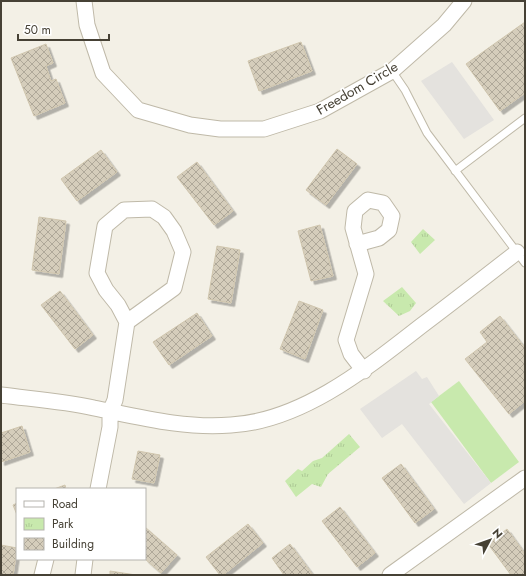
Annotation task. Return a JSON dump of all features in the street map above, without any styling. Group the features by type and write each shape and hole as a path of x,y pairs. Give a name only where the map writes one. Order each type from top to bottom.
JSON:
{"street":[{"name":"Freedom Circle","path":"84,1 87,25 103,73 138,110 190,125 220,129 264,129 320,111 392,71 444,26 464,1"},
{"path":"98,488 110,428 110,412 115,400 127,322 118,305 106,290 97,273 105,226 124,210 152,209 164,217 174,230 183,252 174,288 127,322"},
{"path":"357,244 366,274 346,340 351,354 364,371"},
{"path":"1,395 93,407 110,412 189,425 231,425 255,422 280,414 311,401 364,371 521,258"},
{"path":"390,575 525,478"},
{"path":"42,575 46,560"},
{"path":"82,575 85,560"}],"lane":[{"path":"392,71 405,90 426,133 521,258"},
{"path":"455,171 525,118"}],"green space":[{"path":"423,229 435,240 420,254 411,242"},
{"path":"402,287 416,303 410,311 399,316 383,301"},
{"path":"459,381 519,462 491,483 431,402"},
{"path":"349,434 360,447 328,474 321,487 312,484 296,497 285,481 298,469 302,471 313,461 322,458"}],"shaded area":[{"path":"452,62 494,120 464,139 421,81"},
{"path":"416,371 422,379 427,377 439,396 429,404 491,483 464,504 402,424 382,438 360,409"}],"building":[{"path":"525,22 525,93 500,111 466,64"},
{"path":"301,42 312,71 259,91 248,61"},
{"path":"46,44 53,63 46,66 51,81 56,79 65,103 34,116 11,58"},
{"path":"337,149 357,164 326,205 306,190"},
{"path":"101,150 117,172 77,201 61,179"},
{"path":"197,162 233,211 214,225 177,177"},
{"path":"39,217 66,221 59,274 32,270"},
{"path":"320,225 333,276 311,281 298,231"},
{"path":"217,246 240,250 231,303 208,299"},
{"path":"60,291 93,335 75,349 41,305"},
{"path":"299,301 323,310 305,359 280,349"},
{"path":"197,313 212,336 169,365 153,342"},
{"path":"500,316 525,348 525,401 509,414 465,359 487,342 480,332"},
{"path":"22,426 30,452 1,462 1,433"},
{"path":"138,451 160,455 154,483 132,479"},
{"path":"401,464 434,509 415,523 382,478"},
{"path":"65,485 66,488 57,488"},
{"path":"16,504 16,512 13,505"},
{"path":"340,507 375,553 357,567 322,521"},
{"path":"248,524 263,543 223,575 220,575 206,557"},
{"path":"146,528 177,555 161,573 146,560"},
{"path":"507,529 525,554 525,575 511,575 488,544"},
{"path":"290,544 313,575 284,575 272,558"},
{"path":"1,545 16,548 13,575 1,575"},
{"path":"110,571 136,575 110,575"}]}
